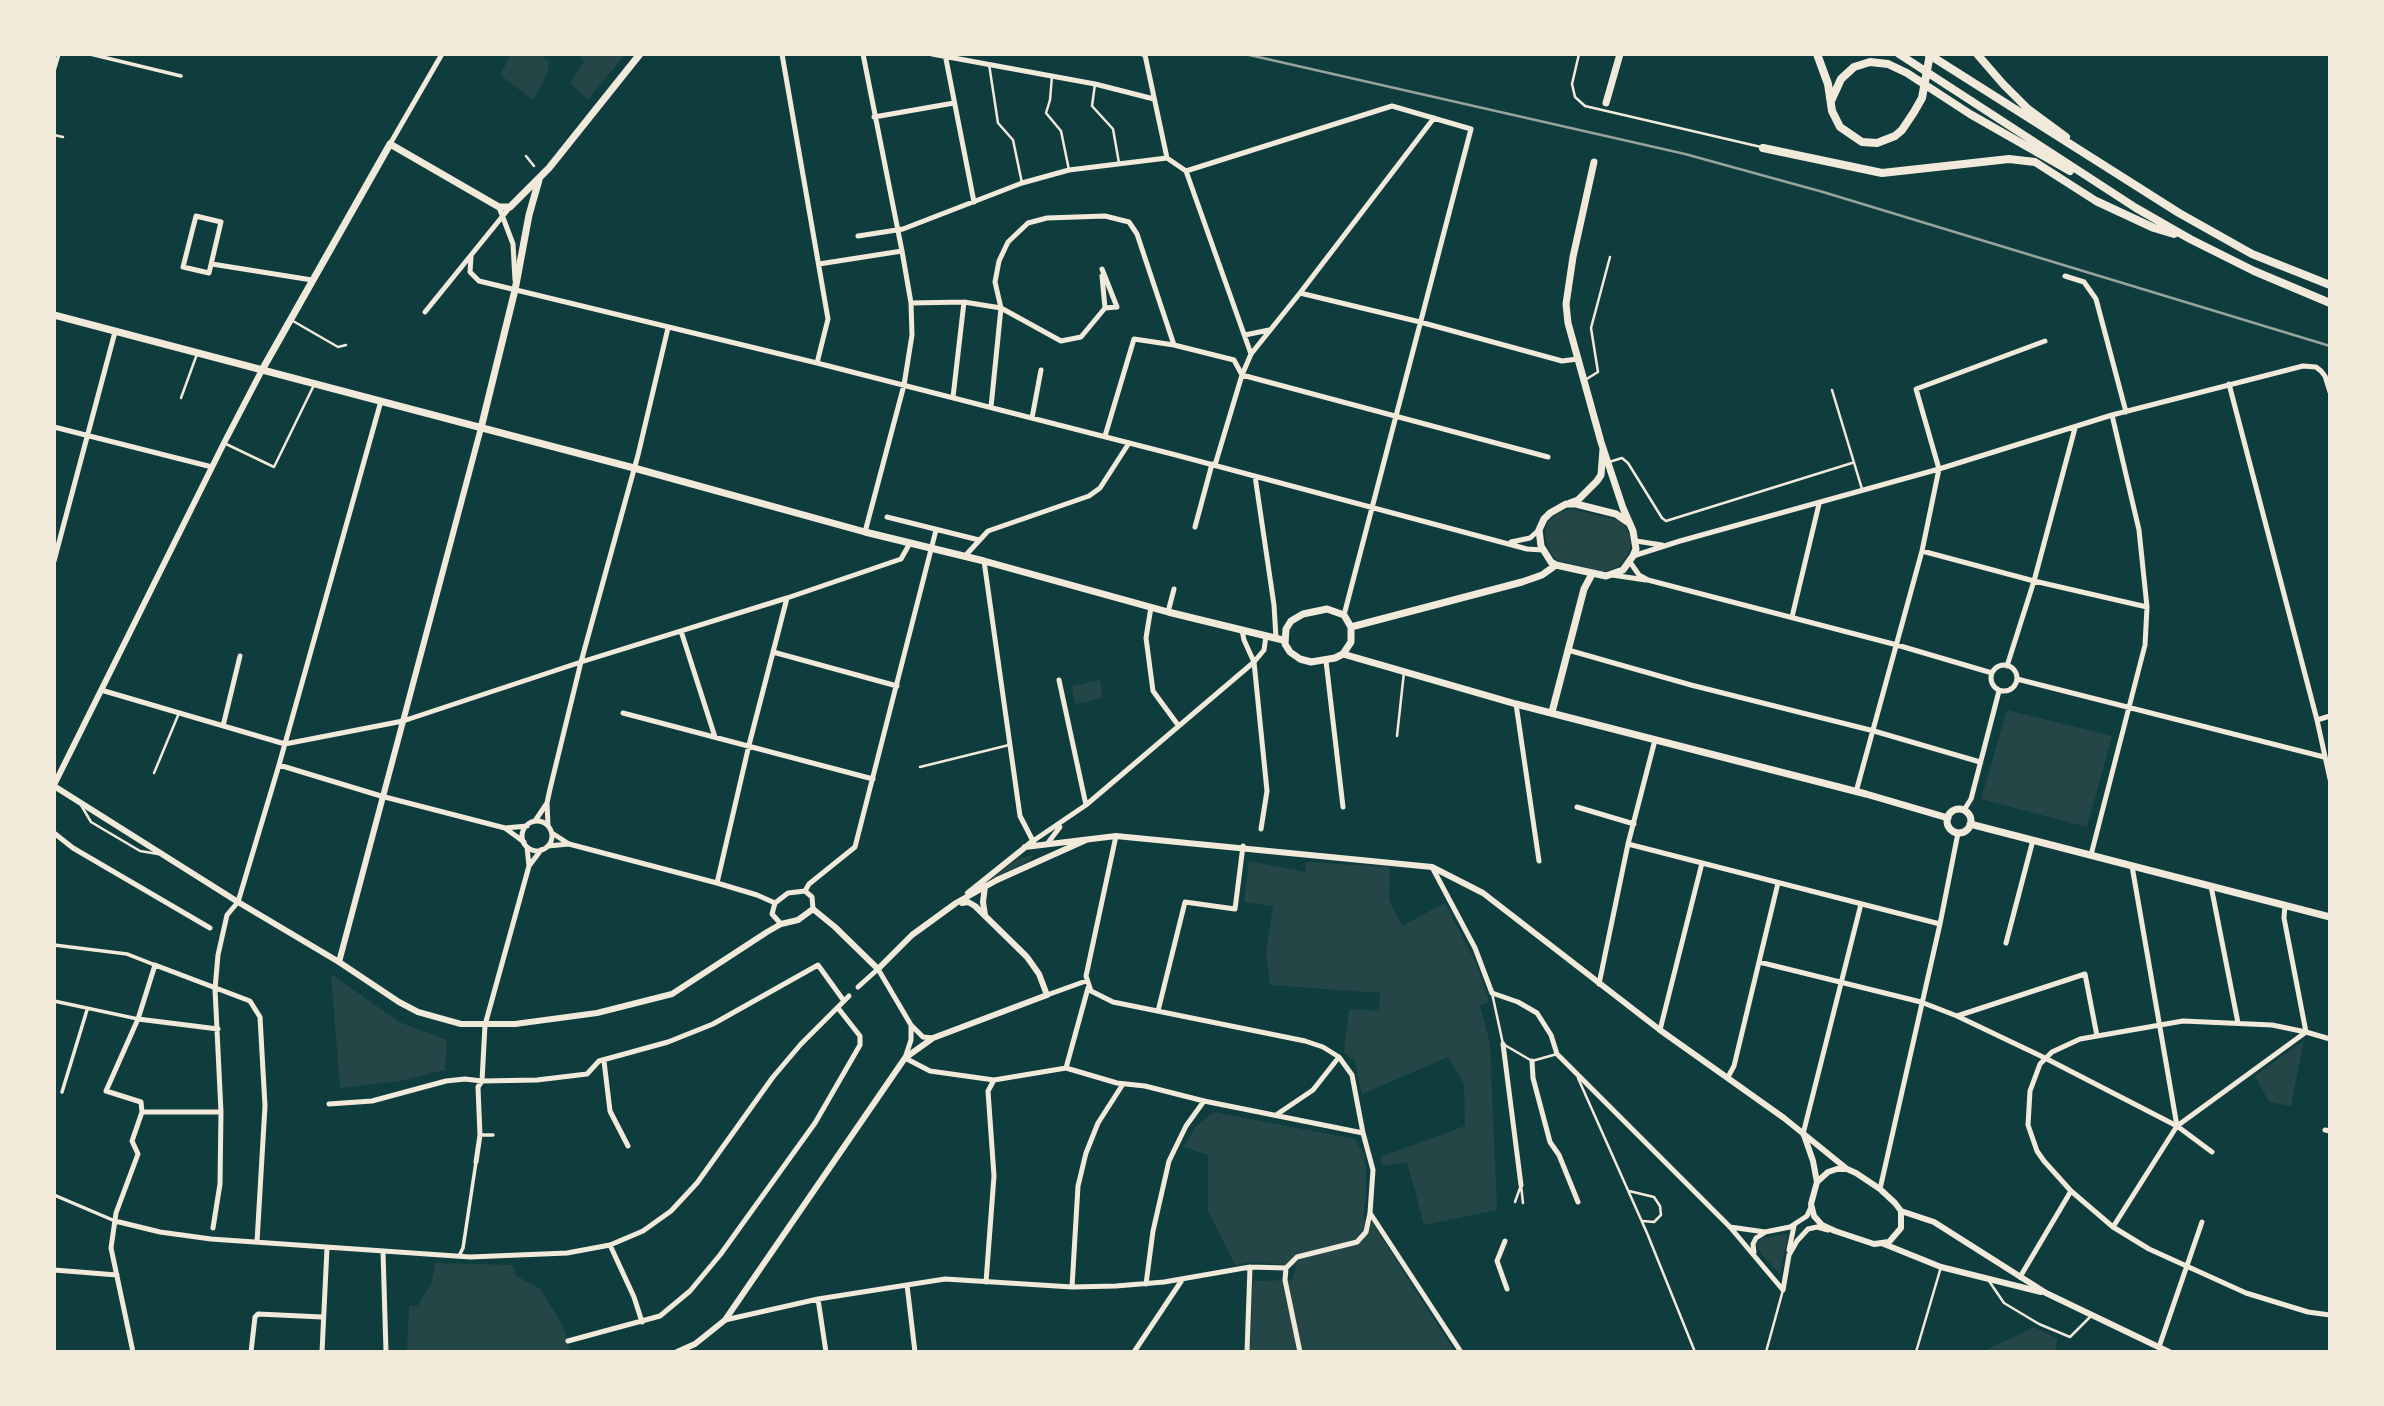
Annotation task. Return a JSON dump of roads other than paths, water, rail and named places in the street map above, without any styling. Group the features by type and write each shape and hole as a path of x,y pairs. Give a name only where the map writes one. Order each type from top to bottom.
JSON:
{"highway":[{"path":"1817,54 1825,72 1835,120 1855,139 1877,143 1895,136 1908,124 1922,98 1929,54 2179,213 2252,254 2330,285"},
{"path":"1899,54 2136,208"},
{"path":"1977,54 2028,109 2108,168"},
{"path":"1831,101 1841,79 1854,67 1879,62 1907,73 1970,114 2190,239 2254,271 2330,303"},
{"path":"1763,148 1867,172 1899,173 2009,159 2035,162 2096,201 2154,228 2190,239"}],"main road":[{"path":"262,370 390,144 500,211 510,207 539,179 640,54"},
{"path":"1606,103 1620,54"},
{"path":"1594,162 1567,286 1569,323 1578,359 1603,447 1636,541 1632,559 1623,570 1612,575 1592,574 1556,565 1543,550 1539,530 1550,513 1578,500 1597,481 1601,475 1603,447"},
{"path":"481,428 516,290 529,215 539,179"},
{"path":"54,316 1168,612 1280,639 1290,652 1311,662 1326,661 1343,654 1351,642 1351,627 1344,615 1326,609 1303,614 1291,621 1280,639"},
{"path":"1566,504 1616,514 1629,523"},
{"path":"1351,627 1521,582 1542,575 1556,565"},
{"path":"1552,712 1584,589 1592,574"},
{"path":"1343,654 1516,704 1948,818"},
{"path":"1956,810 1964,810 1970,816 1970,824 1966,830 1958,833 1951,829 1948,818 1956,810"},
{"path":"1970,824 2330,917"}],"street":[{"path":"54,71 59,54"},
{"path":"90,54 181,76"},
{"path":"390,144 442,54"},
{"path":"782,54 828,319 817,363"},
{"path":"863,54 902,251 911,303 912,335 904,385 865,532"},
{"path":"932,54 1095,84 1154,99"},
{"path":"1144,55 1167,158"},
{"path":"945,56 974,202"},
{"path":"874,117 954,103"},
{"path":"1186,171 1392,106 1471,128 1344,615"},
{"path":"1195,527 1251,354 1434,118"},
{"path":"858,236 898,230 1022,183 1069,170 1167,158 1186,171 1251,354"},
{"path":"425,312 471,257 500,211"},
{"path":"500,211 513,244 516,290"},
{"path":"196,216 220,222 212,264 209,273 183,267 196,216"},
{"path":"991,407 1001,308 995,282 999,261 1008,242 1028,223 1047,218 1105,216 1129,222 1137,234 1174,345"},
{"path":"819,264 902,251"},
{"path":"471,257 470,272 479,281 953,397 1527,549 1543,550"},
{"path":"212,264 312,281"},
{"path":"911,303 964,302 1001,308 1061,341 1082,337 1105,308 1102,270 1117,307 1105,308"},
{"path":"2064,276 2084,282 2096,299 2126,412"},
{"path":"1300,293 1562,361 1578,359"},
{"path":"953,397 964,302"},
{"path":"668,328 634,468 581,662 547,803 548,825 552,833 569,844 717,883 775,903"},
{"path":"1245,335 1269,330"},
{"path":"54,561 115,332"},
{"path":"1105,436 1135,339 1174,345 1234,360 1242,375 1548,457"},
{"path":"1856,792 1922,551 1939,470 1916,389 2045,341"},
{"path":"2306,366 2315,358"},
{"path":"1648,580 1639,575 1632,559 1665,546 1939,470 2112,415 2306,366 2316,367 2328,376 2330,392"},
{"path":"262,370 54,786 418,1013 461,1024 515,1024 597,1013 672,994 781,924 798,920 813,909"},
{"path":"1032,418 1041,370"},
{"path":"2229,384 2330,779"},
{"path":"212,1234 220,1184 221,1112 215,989 218,954 227,915 238,902 279,765 381,401"},
{"path":"2091,855 2145,646 2147,607 2139,530 2112,415"},
{"path":"54,427 212,467"},
{"path":"339,962 481,428"},
{"path":"2007,666 2034,581 2075,428"},
{"path":"965,556 988,531 1089,496 1100,488 1129,443"},
{"path":"1255,476 1280,639"},
{"path":"1792,617 1819,504"},
{"path":"887,517 979,540"},
{"path":"806,891 809,884 855,847 936,530"},
{"path":"1508,543 1530,538 1539,530"},
{"path":"1636,541 1665,546"},
{"path":"101,690 285,744 403,721 787,598 901,559 910,543"},
{"path":"1922,551 2147,607"},
{"path":"984,561 1020,816 1033,841"},
{"path":"1612,575 1648,580 1792,617 1992,673"},
{"path":"1168,612 1174,589"},
{"path":"717,883 787,598"},
{"path":"1152,607 1146,638 1153,691 1178,725"},
{"path":"1242,630 1254,662 1267,791 1261,829"},
{"path":"681,631 715,737"},
{"path":"858,988 912,934 956,903 1033,841 1086,805 1254,662 1264,650 1266,636"},
{"path":"1568,650 1691,685 1874,731 1980,762"},
{"path":"773,652 897,686"},
{"path":"223,726 240,656"},
{"path":"1326,661 1343,807"},
{"path":"2007,666 2015,670 2017,679 2011,689 1999,691 1993,685 1992,673 1997,668 2007,666"},
{"path":"2017,679 2324,757"},
{"path":"1059,680 1086,805"},
{"path":"1964,810 1971,799 1999,691"},
{"path":"1516,704 1539,861"},
{"path":"623,713 873,779"},
{"path":"2317,720 2330,716"},
{"path":"1600,984 1628,844 1655,740"},
{"path":"279,765 381,796 505,828 535,821 547,803"},
{"path":"1577,807 1634,824"},
{"path":"1036,863 1066,820"},
{"path":"535,821 548,825"},
{"path":"527,825 523,833 529,866"},
{"path":"505,828 525,844 541,850"},
{"path":"54,833 73,848 210,928"},
{"path":"548,846 552,833"},
{"path":"1880,1189 1958,833"},
{"path":"1026,847 1116,836 1243,846 1432,867 1483,893 1660,1030 1728,1077 1847,1169 1880,1189 1900,1211 1934,1222 2046,1293 2169,1352"},
{"path":"1066,1068 1088,988 1086,981 1116,836"},
{"path":"956,903 985,886 1086,840"},
{"path":"2006,943 2033,840"},
{"path":"459,1256 463,1248 480,1135 478,1087 482,1082 485,1025 529,866 541,850 548,846 569,844"},
{"path":"1628,844 1940,924"},
{"path":"1158,1011 1185,902 1235,909 1243,846"},
{"path":"1660,1030 1702,863"},
{"path":"2132,866 2177,1126"},
{"path":"1432,867 1475,948 1492,993 1518,1002 1536,1013 1551,1035 1557,1054 1754,1252 1783,1290"},
{"path":"1728,1077 1734,1066 1778,883"},
{"path":"985,886 985,915"},
{"path":"2211,886 2238,1023"},
{"path":"781,924 772,914 775,903 788,893 806,891"},
{"path":"806,891 812,897 813,909 835,926 878,969 911,1025 923,1037 933,1038"},
{"path":"956,903 972,904 985,915 1034,966 1047,995"},
{"path":"1730,1227 1765,1232 1794,1226 1807,1216 1817,1182 1803,1134 1861,904"},
{"path":"2285,905 2284,918 2306,1032"},
{"path":"54,945 127,954 250,1001 260,1017 265,1105 257,1242"},
{"path":"1759,962 1922,1002 1957,1016 2046,1058 2177,1126 2212,1152"},
{"path":"133,1352 111,1248 115,1221 138,1154 132,1141 142,1112 141,1102 106,1091 138,1019 155,965"},
{"path":"54,1195 115,1221 160,1232 212,1234 257,1242 459,1256 567,1253 610,1245 643,1231 671,1211 697,1183 773,1077 801,1044 846,999 818,965 713,1024 668,1042 600,1061 587,1073 537,1080 455,1080 372,1101 329,1104"},
{"path":"1957,1016 2085,974 2097,1036"},
{"path":"905,1058 933,1038 1086,981"},
{"path":"1088,988 1113,1002 1305,1041 1323,1047 1339,1057 1352,1075 1373,1170 1370,1213 1366,1233 1357,1242 1297,1257 1286,1268 1285,1280 1300,1352"},
{"path":"54,1001 138,1019 218,1029"},
{"path":"568,1341 660,1316 690,1291 815,1123 860,1045 860,1036 838,1008"},
{"path":"62,1092 87,1010"},
{"path":"2330,1038 2272,1025 2183,1021 2080,1039 2052,1052 2040,1064 2030,1091 2028,1125 2038,1151 2071,1192 2113,1227 2149,1249 2268,1301 2330,1315"},
{"path":"677,1352 695,1344 725,1320 905,1058 911,1040 911,1025"},
{"path":"2113,1227 2177,1126 2306,1032"},
{"path":"1503,1044 1521,1185"},
{"path":"1276,1115 1313,1090 1339,1057"},
{"path":"905,1058 930,1070 994,1080 1066,1068 1123,1084 1145,1086 1204,1101 1363,1133"},
{"path":"604,1061 611,1111 628,1146"},
{"path":"1532,1061 1533,1078 1550,1142 1559,1155 1578,1202"},
{"path":"986,1282 994,1176 988,1091 994,1080"},
{"path":"1072,1287 1078,1186 1086,1153 1098,1123 1123,1084"},
{"path":"1146,1284 1153,1231 1169,1161 1186,1126 1204,1101"},
{"path":"142,1112 221,1112"},
{"path":"480,1135 492,1135"},
{"path":"1817,1182 1828,1172 1847,1169"},
{"path":"2020,1277 2071,1192"},
{"path":"1811,1204 1814,1216 1822,1225 1835,1231"},
{"path":"1884,1244 1896,1236 1901,1228 1900,1211"},
{"path":"1370,1213 1461,1352"},
{"path":"2159,1347 2202,1222"},
{"path":"1783,1290 1794,1226"},
{"path":"1789,1255 1802,1234 1817,1227 1874,1244 1884,1244 1941,1267 2046,1293"},
{"path":"1754,1252 1753,1244 1756,1238 1765,1232"},
{"path":"1504,1241 1497,1261 1507,1289"},
{"path":"610,1245 634,1297 642,1322"},
{"path":"322,1352 321,1317 327,1248"},
{"path":"383,1251 386,1352"},
{"path":"725,1320 818,1299 944,1279 1072,1287 1182,1280 1250,1267 1286,1268"},
{"path":"1247,1352 1250,1267"},
{"path":"54,1270 117,1275"},
{"path":"1134,1352 1182,1280"},
{"path":"907,1284 915,1352"},
{"path":"818,1299 826,1352"},
{"path":"251,1352 255,1317 258,1314 321,1317"}],"lane":[{"path":"1579,54 1572,83 1575,97 1585,106 1763,148"},
{"path":"989,64 998,123 1013,140 1022,183"},
{"path":"1052,76 1046,113 1061,131 1069,170"},
{"path":"1095,84 1092,106 1113,129 1119,163"},
{"path":"54,135 63,137"},
{"path":"526,156 534,166"},
{"path":"1584,381 1598,372 1591,328 1610,257"},
{"path":"289,320 338,346 346,345"},
{"path":"181,398 197,354"},
{"path":"224,443 274,467 314,384"},
{"path":"1832,390 1863,492"},
{"path":"1609,462 1622,458 1628,463 1662,518 1667,521 1852,463"},
{"path":"1397,736 1404,672"},
{"path":"154,773 180,713"},
{"path":"920,767 1009,745"},
{"path":"1492,993 1503,1044 1532,1061 1557,1054"},
{"path":"1576,1074 1642,1221 1695,1352"},
{"path":"1515,1202 1521,1185"},
{"path":"1521,1185 1524,1203"},
{"path":"1629,1191 1654,1197 1660,1206 1661,1215 1654,1222 1642,1221"},
{"path":"1916,1352 1941,1267"},
{"path":"1988,1279 2004,1303 2039,1324 2070,1336 2091,1315"},
{"path":"1766,1352 1783,1290"}],"railway":[{"path":"1245,54 1685,154 1823,192 2330,346"}]}
